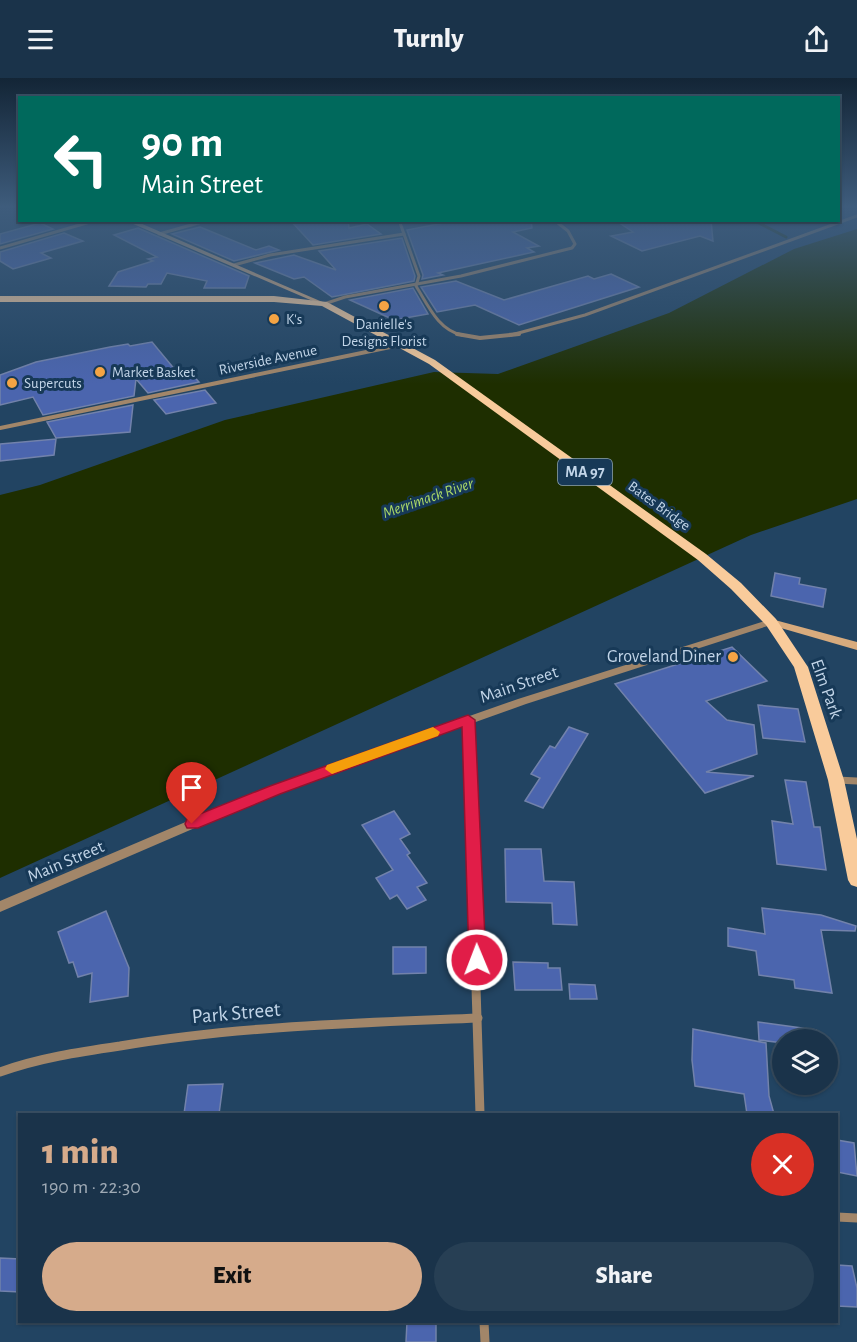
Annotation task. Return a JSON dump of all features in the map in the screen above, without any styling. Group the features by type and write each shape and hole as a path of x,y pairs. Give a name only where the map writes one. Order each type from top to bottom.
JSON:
{"main road":[{"path":"236,266 324,304"},
{"name":"MA 97","path":"0,299 274,299 324,304 400,345"},
{"name":"Bates Bridge","path":"400,345 432,362 702,557 736,586 771,622"},
{"path":"771,622 857,646"},
{"name":"Elm Park","path":"771,622 801,667 836,780 857,880"}],"street":[{"path":"415,266 419,276 416,286 442,327 460,335 487,338 524,333 577,317 718,266"},
{"path":"324,304 345,297 416,286 498,266"},
{"name":"Riverside Avenue","path":"0,428 400,345"},
{"name":"Main Street","path":"0,907 254,798 559,688 771,622"},
{"path":"468,720 480,1113"},
{"path":"836,780 857,781"},
{"name":"Park Street","path":"0,1072 33,1060 173,1037 257,1028 478,1018"},
{"path":"838,1217 857,1218"},
{"path":"484,1323 485,1342"}],"water":[{"name":"Merrimack River","path":"761,266 857,266 857,499 751,535 0,878 0,495 40,485 225,420 434,372 498,374 669,313"}],"building":[{"path":"8,266 23,266 13,269"},
{"path":"137,266 226,266 249,276 245,288 204,288 207,281 167,273 161,284 148,284 146,287 109,286 118,272"},
{"path":"262,266 325,266 336,270 332,266 412,266 415,276 414,281 332,297 304,277 294,279"},
{"path":"420,266 470,266 422,279"},
{"path":"611,274 639,287 519,325 475,305 437,312 421,287 456,281 504,300 588,276 594,279"},
{"path":"413,288 428,314 394,320 350,300"},
{"path":"152,342 176,371 187,369 199,382 148,393 136,379 134,396 43,415 33,397 0,405 0,375 36,362 110,347"},
{"path":"205,390 216,403 166,414 154,400"},
{"path":"133,405 130,432 56,438 47,422"},
{"path":"56,439 54,455 0,461 0,444"},
{"path":"775,573 800,578 799,584 826,589 823,607 771,596"},
{"path":"732,647 767,681 706,701 727,720 754,725 757,754 706,772 754,776 705,793 615,684"},
{"path":"758,705 798,709 805,742 763,738"},
{"path":"569,727 588,734 543,808 525,801 540,778 531,774 550,746 555,748"},
{"path":"785,780 806,782 814,827 820,827 826,870 777,864 772,821 793,824"},
{"path":"394,811 410,834 400,839 410,853 407,855 427,883 417,887 426,900 407,909 397,895 390,899 376,878 393,870 362,825"},
{"path":"505,849 541,849 544,881 574,882 577,925 553,924 552,903 506,902"},
{"path":"762,908 821,915 856,926 855,931 821,930 832,993 795,988 794,980 759,975 756,951 728,946 728,928 765,934"},
{"path":"106,911 129,968 128,996 90,1002 92,973 78,977 73,962 69,963 58,932"},
{"path":"393,947 426,947 426,973 393,974"},
{"path":"513,962 548,963 548,968 560,968 562,990 515,990"},
{"path":"569,984 595,985 597,999 570,999"},
{"path":"758,1022 809,1029 772,1029 772,1042 759,1040"},
{"path":"693,1029 766,1043 769,1096 774,1113 747,1113 744,1094 695,1086 692,1060"},
{"path":"223,1084 219,1113 184,1113 188,1085"},
{"path":"838,1140 854,1143 857,1176 838,1172"},
{"path":"0,1258 18,1259 18,1292 0,1291"},
{"path":"838,1265 852,1266 857,1288 857,1307 838,1306"},
{"path":"407,1323 436,1323 436,1342 406,1342"}],"slow traffic":[{"path":"332,769 433,732"}],"place":[{"name":"Danielle's Designs Florist","path":"384,306"},
{"name":"K's","path":"274,319"},
{"name":"Market Basket","path":"100,372"},
{"name":"Supercuts","path":"12,383"},
{"name":"Groveland Diner","path":"733,657"}],"route":[{"path":"192,824 275,790 468,720 477,960"}]}
